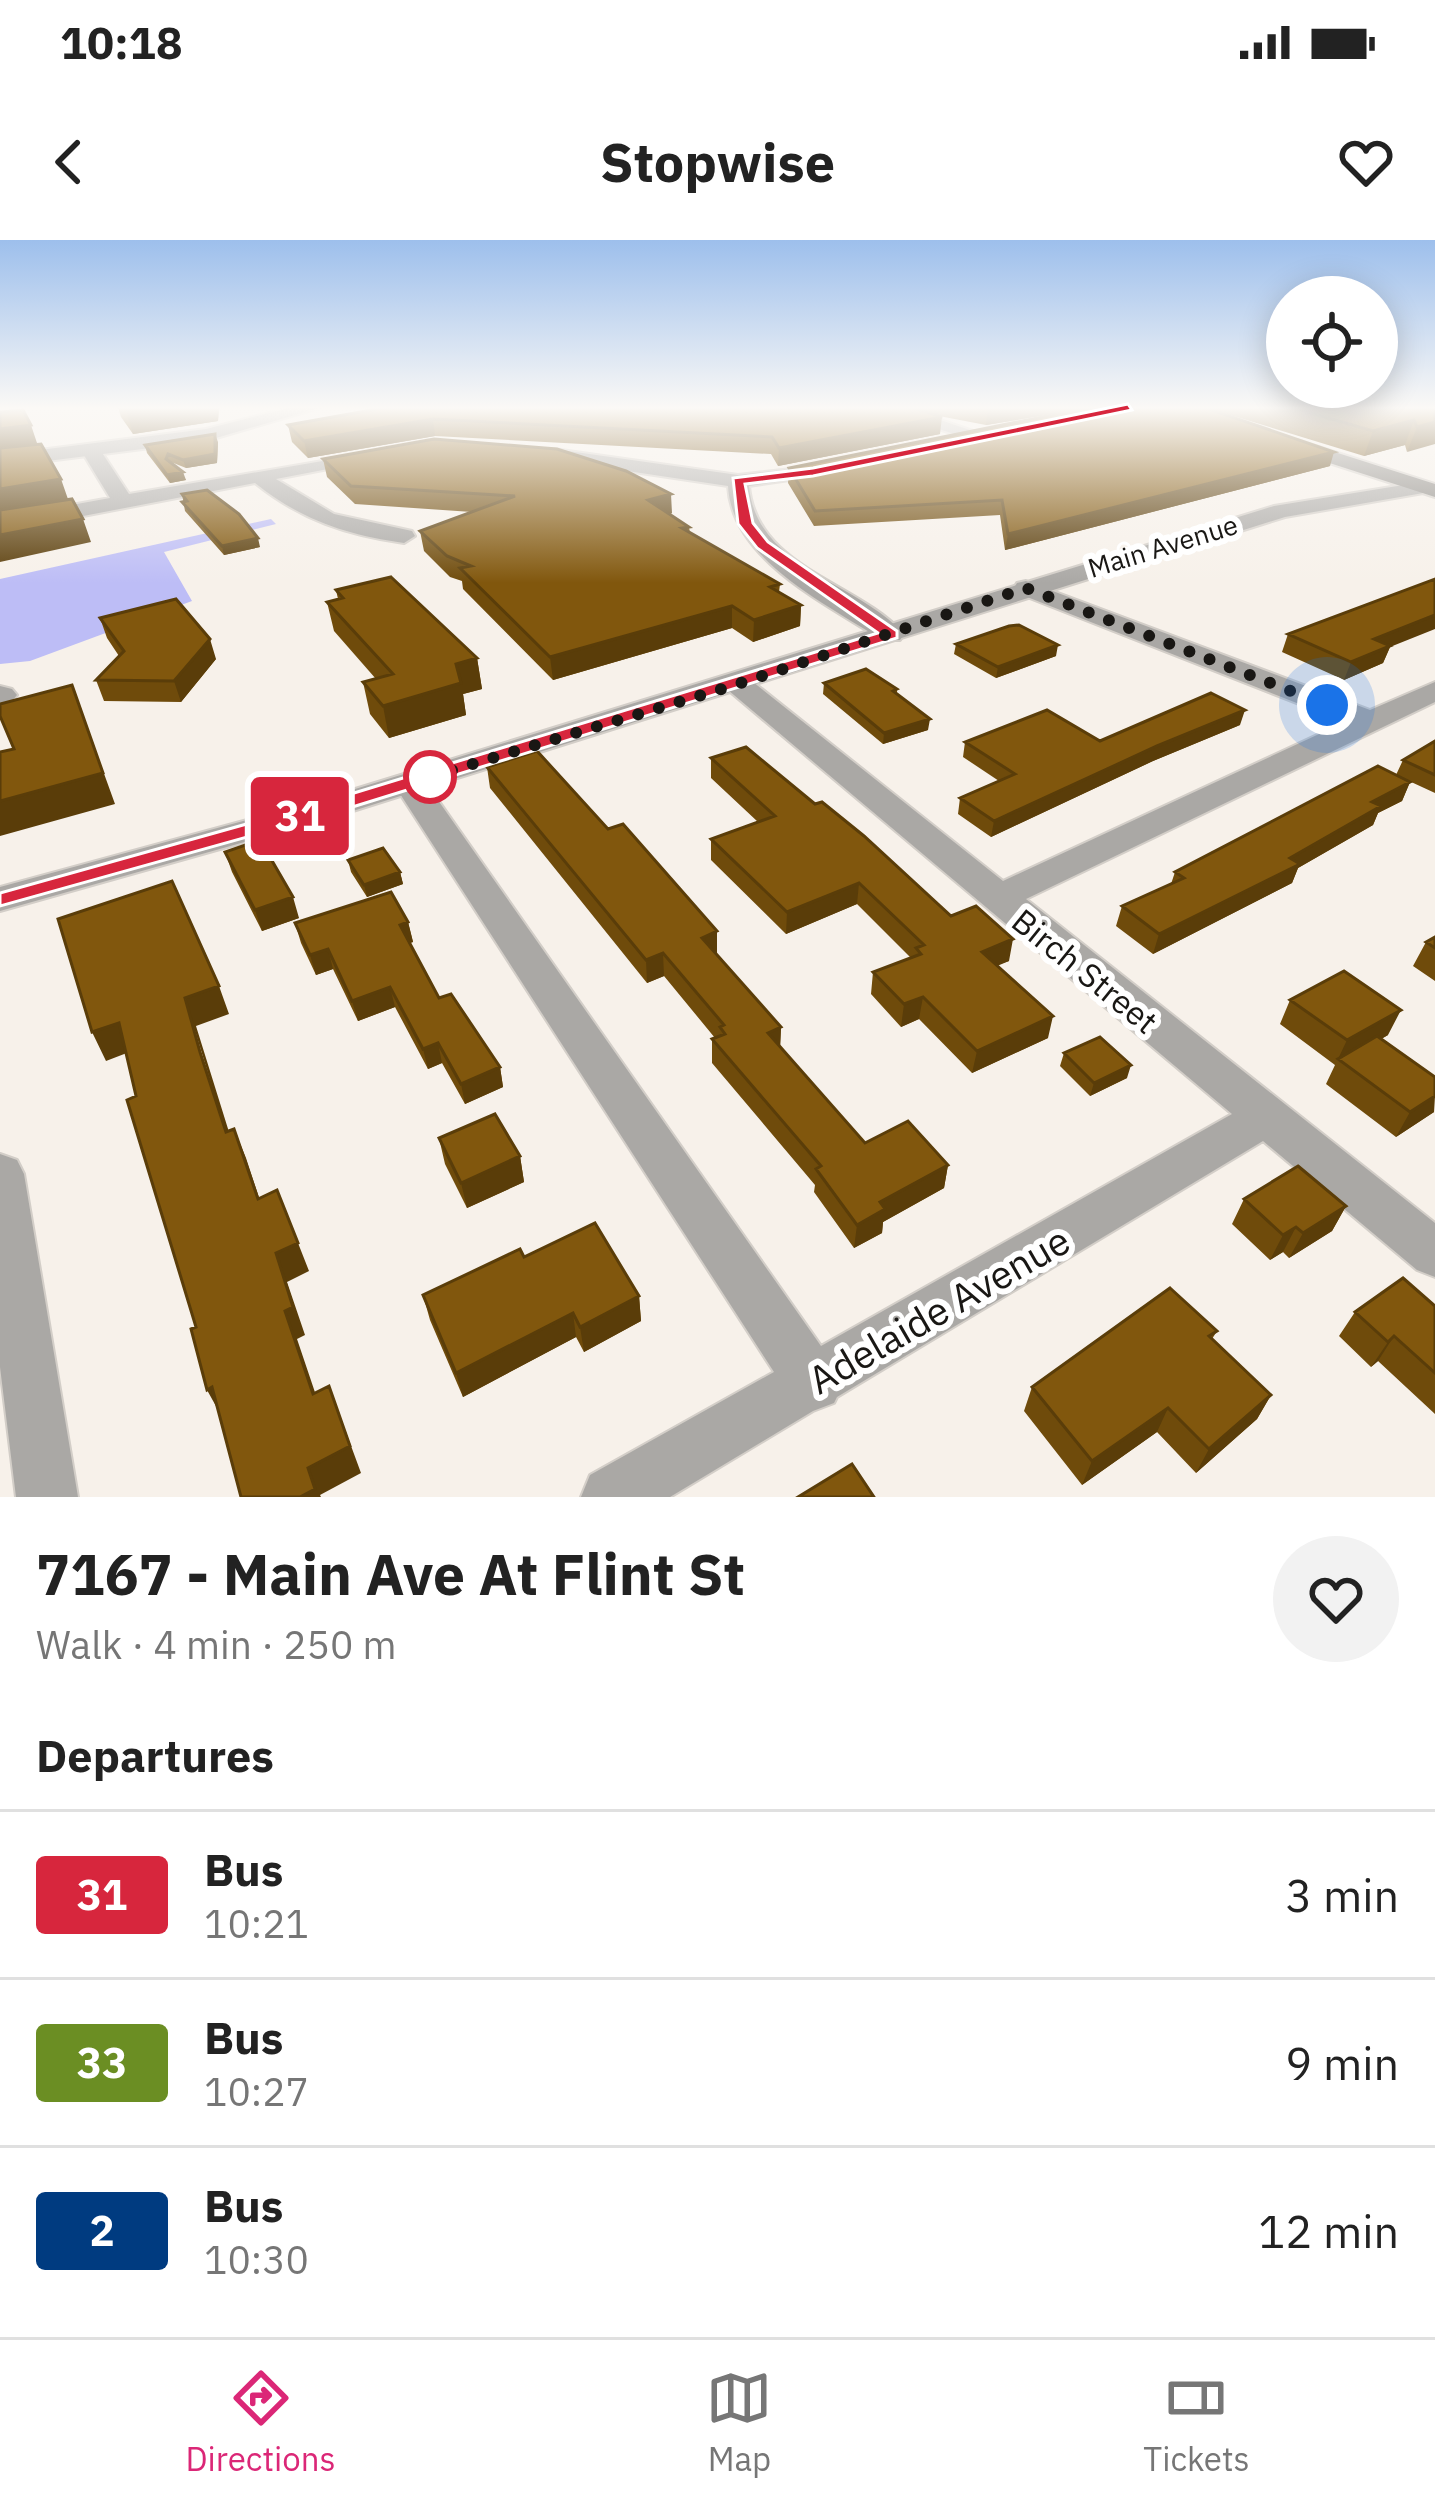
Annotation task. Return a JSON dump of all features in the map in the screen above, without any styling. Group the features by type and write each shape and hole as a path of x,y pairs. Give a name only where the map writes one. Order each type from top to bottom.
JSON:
{"main road":[{"path":"1360,466 1431,488"}],"street":[{"path":"101,466 123,501"},
{"path":"0,525 315,466"},
{"path":"627,466 738,481 839,466"},
{"path":"259,476 316,519 348,529 404,536"},
{"path":"738,481 746,524 763,545 891,634"},
{"name":"Main Avenue","path":"0,899 738,684 1026,588 1282,511 1431,488"},
{"path":"1026,588 1370,722"},
{"name":"Birch Street","path":"738,684 1435,1254"},
{"path":"997,898 1435,691"},
{"path":"410,783 814,1384"},
{"name":"Adelaide Avenue","path":"613,1497 1264,1118"},
{"path":"0,1174 47,1497"}],"shaded area":[{"path":"271,519 276,524 164,552 192,601 30,661 0,664 0,579"}],"building":[{"path":"0,466 53,466 61,479 0,489"},
{"path":"160,466 175,466 183,472 167,475"},
{"path":"330,466 609,466 671,494 648,500 689,527 682,528 780,584 770,587 801,605 754,620 732,606 550,657 460,568 471,566 447,556 420,531 515,496 351,486"},
{"path":"1280,466 1008,534 1002,500 815,511 789,468"},
{"path":"207,490 239,514 258,538 222,546 182,502 187,501 182,494"},
{"path":"72,499 83,519 0,535 0,510"},
{"path":"391,577 477,658 456,664 461,683 383,706 363,682 393,674 327,602 343,598 336,590"},
{"path":"1435,579 1435,615 1374,639 1390,646 1351,662 1288,634"},
{"path":"176,599 210,639 174,681 96,680 124,651 100,618"},
{"path":"1019,625 1058,645 998,667 956,644 1009,626"},
{"path":"866,669 930,719 884,733 824,683"},
{"path":"72,685 103,773 0,801 0,752 14,749 0,704"},
{"path":"1211,693 1245,710 994,821 960,798 1015,774 965,742 1047,710 1100,741"},
{"path":"1435,741 1435,775 1403,760"},
{"path":"746,747 815,804 822,802 864,836 951,916 976,906 1013,939 982,952 1053,1016 977,1051 923,997 904,1004 873,972 921,954 916,948 924,945 859,883 787,912 711,839 775,816 711,758"},
{"path":"537,751 608,829 623,824 717,931 702,938 781,1027 768,1033 865,1143 908,1121 948,1165 880,1202 885,1209 857,1225 816,1169 821,1166 712,1039 725,1034 720,1027 724,1025 663,953 646,960 487,767"},
{"path":"1378,766 1410,782 1372,802 1381,806 1290,858 1300,864 1159,934 1122,906 1184,878 1175,872"},
{"path":"260,840 293,897 255,910 225,852"},
{"path":"383,848 400,872 364,885 348,860"},
{"path":"172,881 219,986 185,998 200,1052 226,1132 234,1129 258,1199 277,1190 298,1243 276,1253 293,1307 285,1311 313,1394 329,1386 350,1446 308,1468 315,1489 300,1497 241,1497 212,1387 207,1390 191,1329 196,1327 127,1100 136,1096 119,1023 92,1032 58,919"},
{"path":"391,892 408,922 400,925 439,998 451,994 500,1067 461,1084 438,1043 423,1049 390,987 352,1001 328,949 310,955 295,923"},
{"path":"1344,971 1401,1010 1347,1040 1290,1000"},
{"path":"1377,1036 1435,1077 1435,1096 1410,1112 1338,1059"},
{"path":"1100,1037 1131,1065 1094,1083 1064,1053"},
{"path":"495,1114 520,1156 461,1183 439,1138"},
{"path":"1298,1166 1346,1206 1303,1233 1296,1227 1283,1235 1244,1199"},
{"path":"595,1223 639,1296 580,1327 573,1313 456,1373 423,1295 520,1249 524,1257"},
{"path":"1403,1278 1435,1306 1435,1373 1394,1336 1388,1342 1355,1312"},
{"path":"1170,1288 1217,1331 1209,1336 1271,1395 1209,1449 1168,1408 1092,1461 1032,1387"},
{"path":"852,1464 874,1497 798,1497"}],"bus line":[{"name":"31","path":"0,899 326,809 891,634 763,545 746,524 736,489 738,481 844,466"}],"route":[{"path":"430,777 410,783 738,684 1026,588 1327,705"}]}
